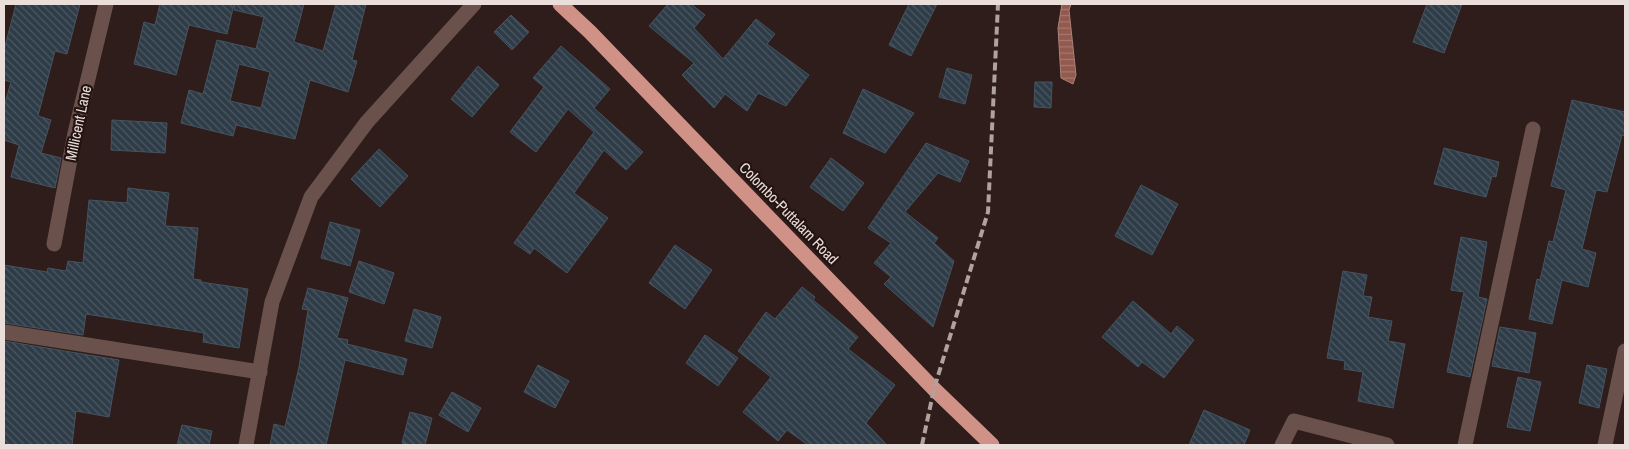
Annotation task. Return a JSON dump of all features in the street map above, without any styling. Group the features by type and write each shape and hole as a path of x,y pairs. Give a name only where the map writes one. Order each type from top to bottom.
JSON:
{"highway":[{"name":"Colombo-Puttalam Road","path":"560,4 604,47 934,389 992,445"}],"street":[{"name":"Millicent Lane","path":"54,244 75,133 106,4"},
{"path":"246,445 272,302 311,197 367,122 474,4"},
{"path":"1465,445 1532,129"},
{"path":"4,332 260,372"},
{"path":"1605,445 1625,350"},
{"path":"1282,445 1294,421 1387,445"}],"shaded area":[{"path":"1062,4 1071,4 1069,10 1076,75 1073,84 1061,78 1058,28"}],"building":[{"path":"16,4 80,4 67,54 55,51 38,116 51,120 41,153 61,158 55,188 11,177 19,145 4,140 4,107 11,82 4,80 4,50"},
{"path":"160,4 234,4 227,34 189,25 176,75 134,64 144,22 155,25"},
{"path":"235,4 304,4 294,42 323,51 336,4 366,4 352,60 357,61 348,92 310,80 295,139 236,125 233,136 181,123 189,90 203,94 217,40 256,49 264,17 234,10","holes":["239,64 270,72 261,108 230,101"]},
{"path":"668,4 691,4 705,15 694,28 723,59 756,19 775,34 767,44 809,75 786,106 758,93 747,111 725,94 714,108 682,75 694,63 649,26"},
{"path":"909,4 937,4 911,56 889,45"},
{"path":"1427,4 1462,4 1444,53 1413,42"},
{"path":"511,15 529,32 512,50 494,32"},
{"path":"561,46 610,89 594,108 643,152 626,170 604,150 574,193 608,218 567,273 534,248 530,254 514,243 594,132 568,109 536,152 510,132 544,87 533,78"},
{"path":"478,66 499,85 472,117 451,99"},
{"path":"947,68 972,75 965,104 939,97"},
{"path":"1035,82 1052,82 1051,108 1034,107"},
{"path":"863,89 914,113 885,153 843,133"},
{"path":"1572,100 1625,112 1625,136 1622,135 1607,192 1596,190 1582,249 1596,253 1588,287 1562,280 1552,324 1529,319 1537,279 1540,280 1549,241 1553,242 1566,190 1551,186"},
{"path":"112,120 167,123 165,153 111,150"},
{"path":"926,143 969,161 960,182 938,173 905,212 938,238 934,243 954,261 933,327 884,284 891,277 874,263 891,243 868,228"},
{"path":"1444,148 1499,162 1496,177 1492,176 1486,197 1434,184"},
{"path":"379,149 408,176 380,207 351,179"},
{"path":"831,158 864,183 843,211 810,187"},
{"path":"1141,185 1178,204 1152,255 1115,236"},
{"path":"128,188 169,193 165,226 198,228 193,279 201,280 201,282 248,289 239,348 203,342 204,333 86,314 83,335 4,323 4,265 47,272 48,268 66,271 68,261 83,263 89,200 127,203"},
{"path":"330,222 360,230 350,266 321,258"},
{"path":"1461,237 1487,242 1478,297 1487,299 1470,377 1447,372 1464,292 1451,290"},
{"path":"675,245 712,270 685,309 649,283"},
{"path":"359,261 394,273 384,304 349,292"},
{"path":"1343,271 1367,275 1363,296 1372,297 1368,317 1392,321 1388,341 1405,344 1393,408 1358,401 1363,372 1344,369 1345,361 1327,358"},
{"path":"802,287 815,297 813,300 858,337 848,349 895,385 866,423 887,445 808,445 787,430 778,441 743,412 771,377 738,351 766,312 775,319"},
{"path":"308,288 348,298 337,338 348,340 347,344 407,359 403,375 345,360 326,445 270,445 274,424 285,427 299,367 308,310 302,309"},
{"path":"1133,301 1171,334 1177,326 1194,340 1164,378 1142,362 1138,367 1102,337"},
{"path":"414,309 441,317 432,348 405,341"},
{"path":"1500,327 1536,333 1529,373 1492,366"},
{"path":"705,335 738,358 718,386 686,363"},
{"path":"4,341 119,360 109,417 76,411 72,445 4,445"},
{"path":"538,365 569,381 555,408 524,392"},
{"path":"1587,365 1607,369 1599,408 1579,403"},
{"path":"1518,377 1541,382 1530,431 1507,427"},
{"path":"452,392 481,408 468,432 439,415"},
{"path":"1204,410 1250,430 1244,445 1189,445"},
{"path":"410,412 432,418 425,445 402,443"},
{"path":"182,425 212,431 209,445 177,445"}],"railway":[{"path":"922,445 934,389 988,212 998,4"}]}
